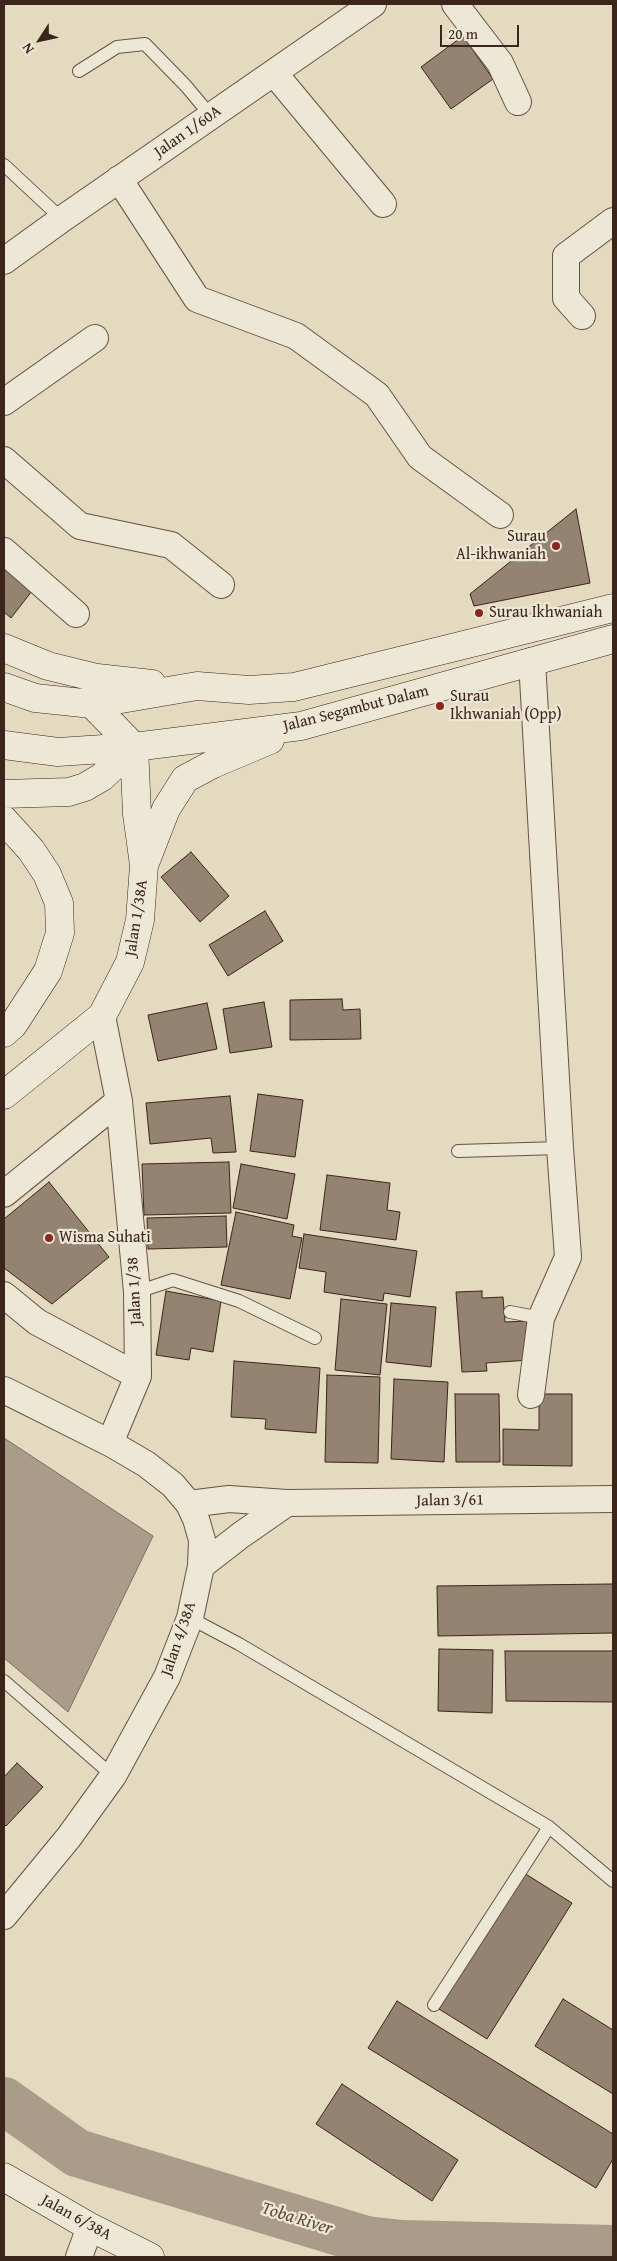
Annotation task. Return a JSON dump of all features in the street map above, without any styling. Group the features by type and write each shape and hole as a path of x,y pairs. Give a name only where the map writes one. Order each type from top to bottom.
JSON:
{"main road":[{"path":"4,648 48,666 96,678 138,684 248,690 294,687 613,608"},
{"name":"Jalan Segambut Dalam","path":"4,746 58,752 134,747 301,726 613,639"},
{"path":"4,687 35,698 92,704 198,686"},
{"path":"4,794 70,792 85,787 102,777 134,747 92,704"},
{"path":"144,865 166,809 185,779 213,764 301,726"},
{"name":"Jalan 1/38A","path":"4,1096 102,1016 130,962 140,920 144,865 137,814 134,747"},
{"path":"4,820 31,850 47,874 59,903 60,933 48,972 13,1025 4,1033"},
{"name":"Jalan 6/38A","path":"4,2177 90,2227 150,2257"}],"street":[{"name":"Jalan 1/60A","path":"4,262 119,179 373,4"},
{"path":"455,4 500,63 518,102"},
{"path":"274,72 382,204"},
{"path":"119,179 197,300 296,336 377,395 420,457 500,515"},
{"path":"582,316 566,298 566,256 613,221"},
{"path":"4,402 95,338"},
{"path":"4,460 80,526 171,545 221,585"},
{"path":"4,551 76,614"},
{"path":"531,1395 541,1318 568,1257 532,662"},
{"name":"Jalan 1/38","path":"102,1016 120,1101 137,1292 138,1376 110,1443"},
{"path":"4,1194 120,1101"},
{"path":"4,1295 37,1322 138,1376"},
{"name":"Jalan 4/38A","path":"4,1390 110,1443 160,1474 173,1485 189,1504 202,1540 201,1566 190,1618 167,1677 113,1776 80,1822 4,1916"},
{"name":"Jalan 3/61","path":"189,1504 229,1499 287,1503 613,1500"},
{"path":"201,1566 287,1503"},
{"path":"79,2257 90,2227"}],"lane":[{"path":"79,71 117,47 145,44 186,86 211,116"},
{"path":"4,165 62,219"},
{"path":"458,1151 560,1148"},
{"path":"137,1292 173,1280 240,1301 315,1338"},
{"path":"510,1312 541,1318"},
{"path":"190,1618 247,1649 549,1827 613,1881"},
{"path":"4,1681 113,1776"},
{"path":"434,2005 549,1827"}],"shaded area":[{"path":"4,1438 153,1536 68,1712 4,1658"}],"building":[{"path":"463,36 493,79 451,109 421,67"},
{"name":"Surau Al-ikhwaniah","path":"576,509 590,583 474,606 470,594"},
{"path":"4,553 39,582 11,618 4,612"},
{"path":"191,852 229,896 200,922 161,877"},
{"path":"265,911 283,941 228,976 209,945"},
{"path":"342,999 343,1010 360,1009 361,1039 290,1040 290,1000"},
{"path":"264,1002 272,1047 230,1053 223,1009"},
{"path":"207,1003 217,1049 158,1061 148,1015"},
{"path":"258,1094 303,1100 295,1157 250,1151"},
{"path":"230,1096 236,1152 213,1153 211,1138 150,1144 146,1103"},
{"path":"229,1162 231,1213 144,1215 142,1164"},
{"path":"241,1164 295,1174 287,1219 233,1208"},
{"path":"327,1175 390,1183 387,1210 400,1212 396,1240 320,1230"},
{"name":"Wisma Suhati","path":"49,1182 109,1257 52,1304 4,1268 4,1219"},
{"path":"236,1212 294,1225 292,1236 302,1238 290,1299 221,1285"},
{"path":"226,1216 227,1247 148,1249 147,1218"},
{"path":"304,1234 417,1251 410,1297 384,1293 383,1301 324,1292 326,1272 299,1268"},
{"path":"166,1291 221,1301 213,1352 191,1348 189,1360 156,1355"},
{"path":"482,1291 482,1298 503,1297 505,1322 527,1321 530,1360 486,1363 487,1371 462,1372 456,1292"},
{"path":"341,1299 387,1304 380,1375 335,1370"},
{"path":"391,1303 436,1307 431,1367 386,1362"},
{"path":"234,1361 320,1368 316,1433 265,1429 266,1419 231,1417"},
{"path":"327,1375 380,1377 378,1463 325,1462"},
{"path":"394,1379 448,1382 444,1462 391,1459"},
{"path":"455,1394 499,1394 500,1462 456,1462"},
{"path":"539,1394 572,1394 572,1466 503,1465 503,1429 539,1430"},
{"path":"613,1584 613,1633 438,1636 437,1586"},
{"path":"439,1649 493,1650 492,1713 438,1711"},
{"path":"505,1651 613,1651 613,1702 506,1701"},
{"path":"17,1763 43,1787 6,1826 4,1824 4,1777"},
{"path":"524,1873 572,1903 487,2039 439,2009"},
{"path":"563,1999 613,2030 613,2094 535,2046"},
{"path":"397,2001 613,2134 613,2159 596,2188 368,2048"},
{"path":"342,2084 458,2160 432,2201 316,2124"}],"waterway":[{"name":"Toba River","path":"4,2101 77,2153 366,2240 402,2244 613,2249"}],"place":[{"name":"Surau Al-ikhwaniah","path":"556,546"},
{"name":"Surau Ikhwaniah","path":"479,613"},
{"name":"Surau Ikhwaniah (Opp)","path":"440,706"},
{"name":"Wisma Suhati","path":"49,1238"}]}
